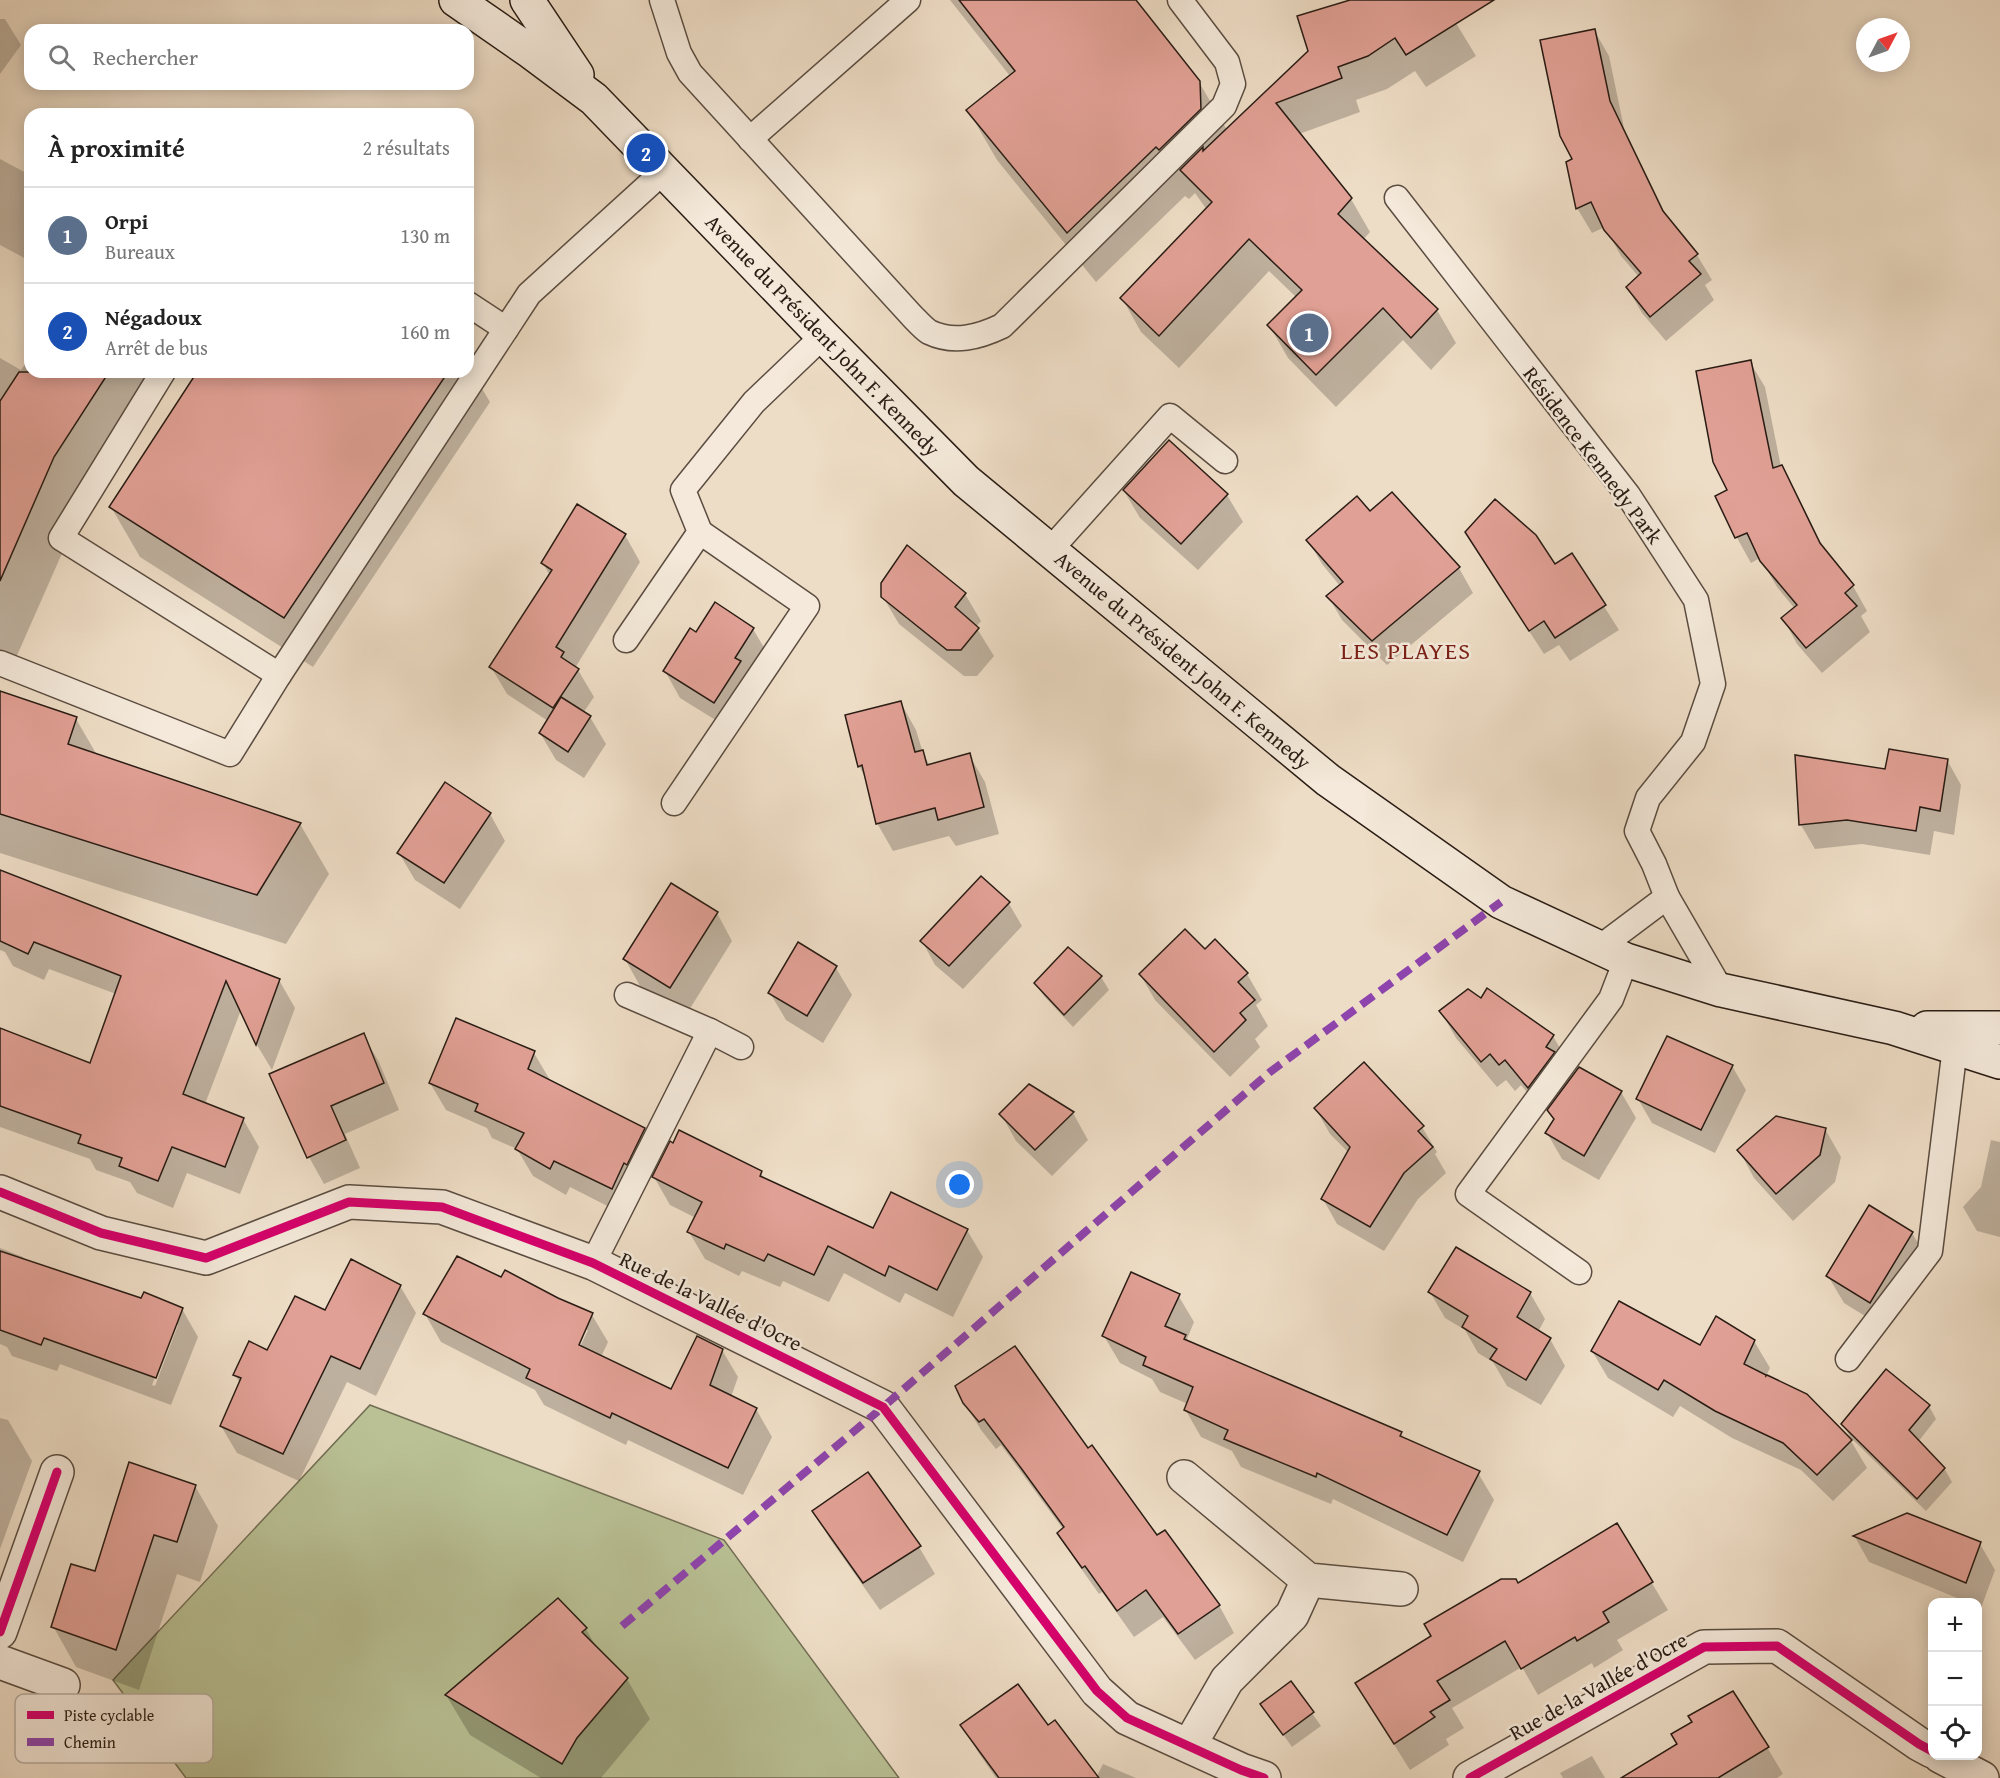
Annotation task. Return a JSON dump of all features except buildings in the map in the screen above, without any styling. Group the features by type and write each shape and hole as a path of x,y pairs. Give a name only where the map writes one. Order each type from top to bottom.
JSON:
{"street":[{"name":"Avenue du Président John F. Kennedy","path":"456,0 594,99"},
{"name":"Avenue du Président John F. Kennedy","path":"527,0 594,99 966,481 1328,780 1501,902 1613,954 1721,990 1894,1028 2000,1062"},
{"name":"Avenue du Président John F. Kennedy","path":"1894,1028 2000,1028"},
{"name":"Rue de la Vallée d'Ocre","path":"0,1192 101,1233 206,1258 349,1202 442,1207 593,1263 883,1407 1097,1691 1127,1718 1248,1775"},
{"path":"0,1632 57,1472"},
{"path":"1184,1477 1308,1580 1401,1589"},
{"path":"1189,1746 1227,1680 1292,1615 1308,1580"},
{"name":"Rue de la Vallée d'Ocre","path":"1470,1778 1704,1647 1777,1646 1928,1749"},
{"path":"0,1662 63,1685"},
{"path":"1949,1760 1978,1777"}],"lane":[{"path":"662,0 679,53 690,73 912,316 928,331 952,339 982,335 1002,326 1224,106 1233,84 1227,62 1192,5"},
{"path":"750,139 908,0"},
{"path":"474,378 529,294 663,172"},
{"name":"Résidence Kennedy Park","path":"1397,198 1628,495 1696,600 1713,684 1693,742 1648,798 1637,831 1654,864 1667,897 1721,990"},
{"path":"474,308 506,329"},
{"path":"675,803 807,606 700,532 684,490 754,402 823,336"},
{"path":"159,378 60,538 279,675"},
{"path":"0,663 230,754 279,675 474,378"},
{"path":"1050,550 1170,416 1225,461"},
{"path":"626,640 700,532"},
{"path":"1579,1272 1468,1194 1611,999 1613,954 1667,897"},
{"path":"627,995 741,1047"},
{"path":"593,1263 710,1031"},
{"path":"1848,1359 1930,1251 1954,1047"}],"green space":[{"path":"370,1405 724,1540 899,1778 186,1778 175,1763 213,1763 213,1694 123,1694 113,1680"}],"marked path":[{"path":"622,1626 883,1407 1270,1072 1501,902"}],"cycle path":[{"path":"0,1192 101,1233 206,1258 349,1202 442,1207 593,1263 883,1407 1097,1691 1127,1718 1241,1770 1264,1778"},
{"path":"0,1632 57,1472"},
{"path":"1470,1778 1704,1647 1777,1646 1928,1749"}],"place":[{"name":"Négadoux","path":"646,153"},
{"name":"Orpi","path":"1309,333"}],"district":[{"name":"LES PLAYES","path":"1406,650"}]}
